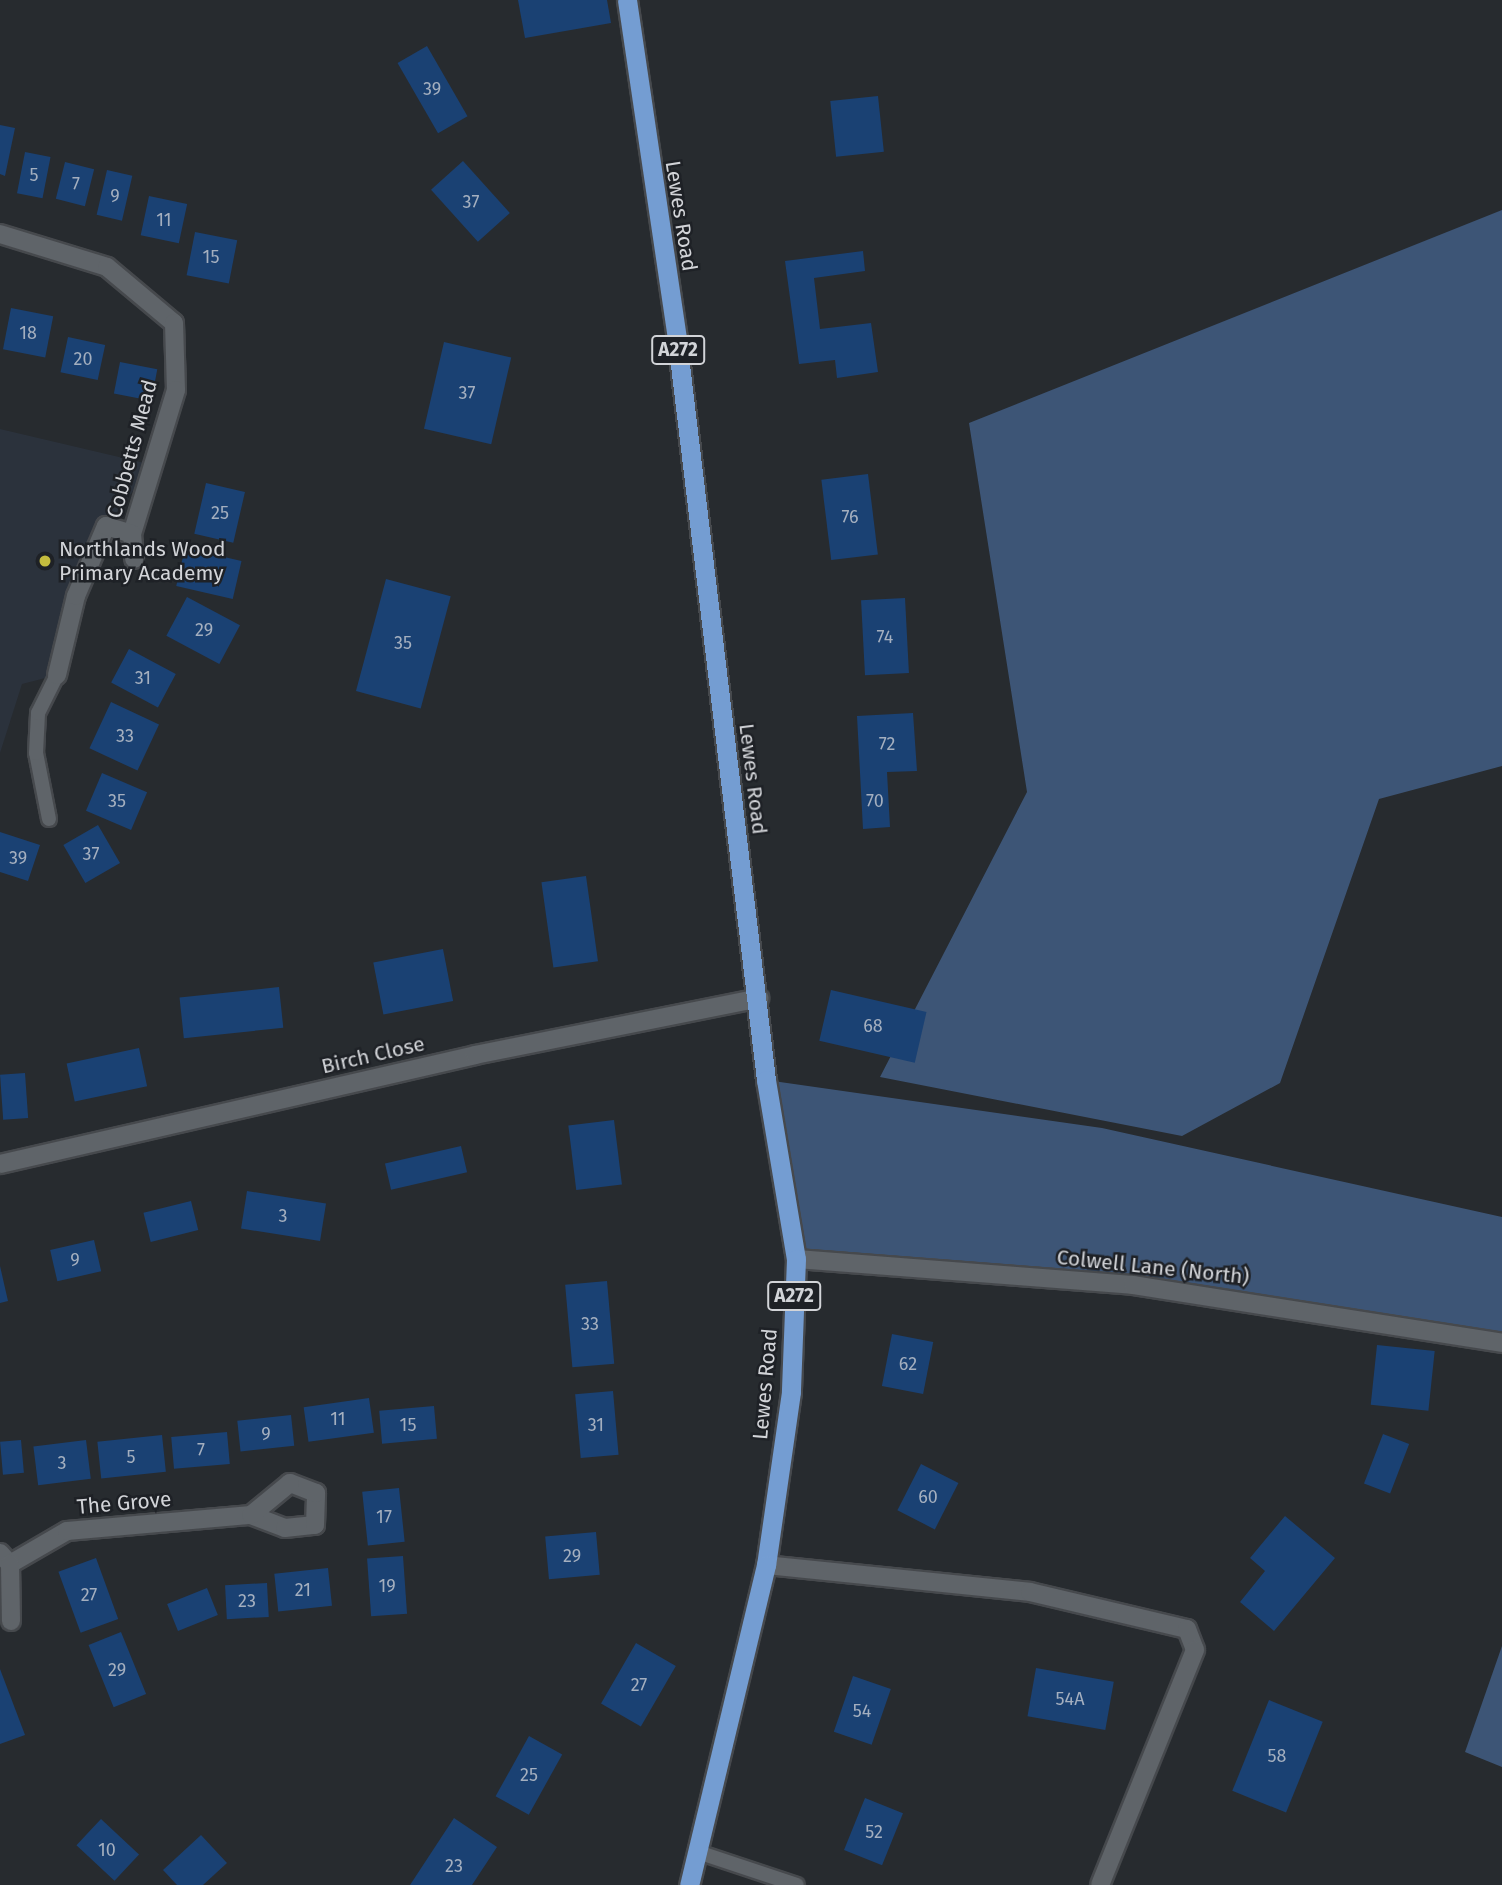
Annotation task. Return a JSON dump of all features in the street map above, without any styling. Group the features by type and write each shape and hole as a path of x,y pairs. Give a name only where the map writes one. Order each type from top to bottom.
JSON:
{"highway":[{"name":"Lewes Road","path":"627,0 677,340 759,998 796,1259 790,1392 766,1565 689,1885"}],"street":[{"name":"Cobbetts Mead","path":"0,234 107,267 174,323 176,390 132,534 134,559"},
{"name":"Cobbetts Mead","path":"57,675 76,596 106,526 132,534"},
{"name":"Birch Close","path":"0,1164 475,1055 759,998"},
{"name":"Colwell Lane (North)","path":"796,1259 1133,1285 1502,1343"},
{"name":"The Grove","path":"11,1621 5,1559 66,1531 251,1515"},
{"path":"766,1565 1030,1592 1187,1629 1195,1650 1100,1885"}],"lane":[{"path":"49,819 36,753 38,713 57,675"},
{"path":"698,1852 797,1885"}],"shaded area":[{"path":"1502,210 1502,766 1379,799 1280,1083 1182,1136 880,1077 1027,792 969,423"},
{"name":"Northlands Wood Primary Academy","path":"0,429 153,465 106,526 57,675 22,684 0,753"},
{"path":"766,1080 1102,1128 1502,1217 1502,1335 1313,1309 796,1259"},
{"path":"1502,1646 1502,1767 1465,1752"}],"building":[{"path":"518,0 607,0 611,23 525,38"},
{"path":"427,46 468,116 438,133 398,63"},
{"path":"878,96 884,152 836,157 830,101"},
{"path":"0,125 15,128 5,176 0,174"},
{"path":"25,152 51,157 43,198 17,193"},
{"path":"463,161 510,213 478,242 431,190"},
{"path":"65,162 94,169 85,206 56,199"},
{"path":"107,170 132,176 122,221 97,215"},
{"path":"149,196 187,204 179,243 141,235"},
{"path":"195,232 237,240 229,283 187,275"},
{"path":"863,251 865,271 814,278 820,329 871,323 878,372 837,378 835,360 799,364 785,261"},
{"path":"11,308 53,316 45,357 3,349"},
{"path":"68,337 105,345 98,380 61,372"},
{"path":"444,342 511,358 491,444 424,429"},
{"path":"120,362 157,369 151,401 114,393"},
{"path":"868,474 878,554 831,560 821,480"},
{"path":"206,483 245,492 233,543 194,534"},
{"path":"185,548 242,561 233,599 176,586"},
{"path":"386,579 451,596 421,708 356,691"},
{"path":"187,597 240,625 219,664 166,636"},
{"path":"905,598 909,673 865,675 861,600"},
{"path":"129,649 176,674 158,707 111,683"},
{"path":"111,702 159,724 137,771 89,748"},
{"path":"913,713 917,771 887,772 890,827 863,829 857,716"},
{"path":"102,773 147,792 131,830 86,811"},
{"path":"98,825 120,863 85,883 63,845"},
{"path":"0,832 40,845 28,881 0,872"},
{"path":"586,876 598,961 553,967 541,882"},
{"path":"443,949 453,1001 383,1015 373,963"},
{"path":"279,987 283,1028 184,1038 180,997"},
{"path":"831,990 926,1012 915,1063 819,1041"},
{"path":"139,1048 147,1086 75,1102 67,1063"},
{"path":"25,1073 28,1118 3,1120 0,1075"},
{"path":"614,1120 622,1185 576,1190 568,1126"},
{"path":"461,1146 467,1172 391,1190 385,1164"},
{"path":"247,1191 326,1204 320,1241 241,1229"},
{"path":"191,1201 198,1230 151,1242 143,1213"},
{"path":"94,1240 101,1271 57,1281 50,1250"},
{"path":"0,1266 8,1301 0,1303"},
{"path":"607,1281 614,1364 572,1367 565,1285"},
{"path":"892,1334 933,1342 923,1394 882,1386"},
{"path":"1377,1345 1435,1351 1428,1411 1371,1405"},
{"path":"613,1391 619,1455 581,1458 575,1394"},
{"path":"369,1398 374,1433 309,1442 304,1407"},
{"path":"434,1406 437,1439 382,1444 379,1411"},
{"path":"291,1415 294,1446 241,1451 237,1421"},
{"path":"227,1432 230,1464 174,1469 171,1437"},
{"path":"1383,1434 1409,1444 1390,1494 1364,1483"},
{"path":"162,1435 166,1472 101,1479 97,1442"},
{"path":"21,1440 24,1473 3,1475 0,1442"},
{"path":"86,1440 91,1479 38,1485 33,1446"},
{"path":"921,1464 958,1483 935,1529 897,1510"},
{"path":"399,1488 405,1542 368,1546 362,1492"},
{"path":"1285,1516 1335,1558 1274,1631 1240,1602 1265,1571 1250,1558"},
{"path":"596,1532 600,1575 549,1579 545,1536"},
{"path":"403,1556 407,1614 371,1616 367,1559"},
{"path":"96,1558 118,1619 81,1633 58,1572"},
{"path":"328,1568 332,1606 278,1611 274,1574"},
{"path":"267,1583 269,1617 227,1619 225,1585"},
{"path":"207,1588 218,1615 178,1631 167,1604"},
{"path":"121,1632 146,1694 114,1707 89,1645"},
{"path":"636,1643 676,1666 641,1727 601,1704"},
{"path":"1036,1668 1114,1682 1105,1730 1027,1716"},
{"path":"0,1669 25,1735 0,1744"},
{"path":"853,1676 891,1689 872,1745 834,1732"},
{"path":"1269,1700 1323,1722 1286,1813 1232,1791"},
{"path":"529,1736 562,1754 529,1815 496,1796"},
{"path":"865,1798 903,1813 882,1865 844,1850"},
{"path":"454,1818 497,1847 472,1885 410,1885"},
{"path":"101,1819 139,1854 114,1881 76,1845"},
{"path":"201,1835 227,1863 203,1885 177,1885 163,1870"}],"place":[{"name":"Northlands Wood Primary Academy","path":"45,561"}]}
